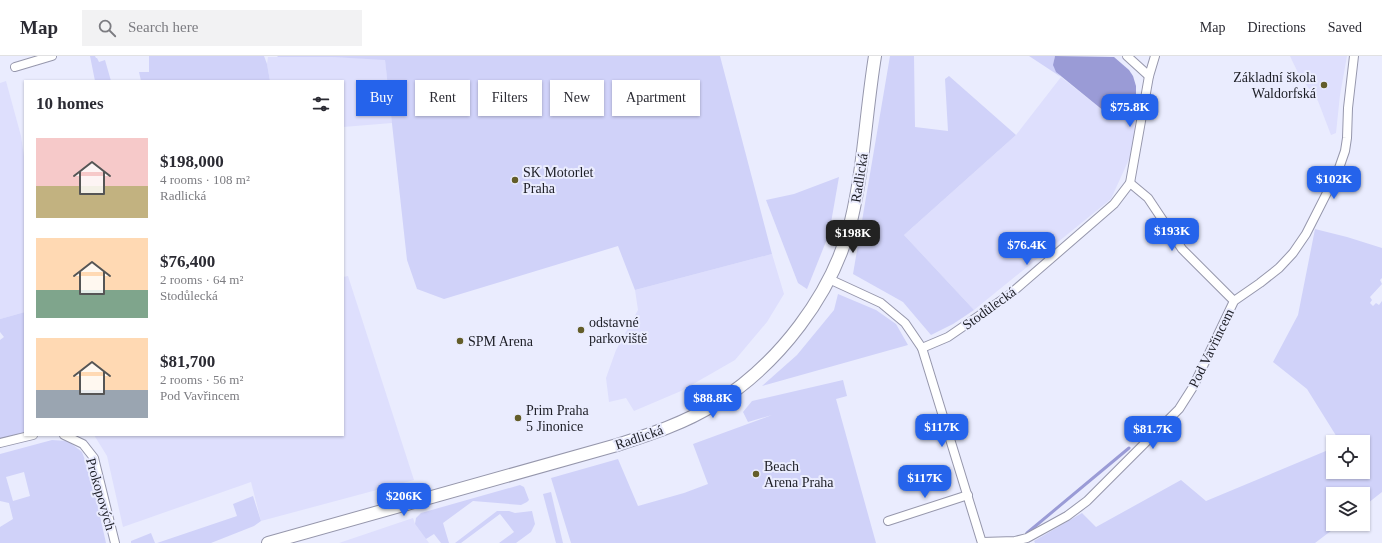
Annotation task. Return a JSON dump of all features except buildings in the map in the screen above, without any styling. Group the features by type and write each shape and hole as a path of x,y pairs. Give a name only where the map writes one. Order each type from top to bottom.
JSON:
{"main road":[{"name":"Radlická","path":"268,543 617,445 660,431 715,405 759,372 788,342 829,279 845,240 855,202 862,164 875,56"}],"street":[{"path":"15,67 52,56"},
{"path":"1127,56 1149,76"},
{"name":"Stodůlecká","path":"922,348 948,338 1008,295 1114,204 1130,183 1149,76 1155,56"},
{"name":"Pod Vavřincem","path":"982,542 1027,538 1067,516 1087,501 1179,409 1192,387 1234,301 1279,268 1293,253 1306,234 1338,171 1348,138 1348,108 1354,56"},
{"path":"1130,183 1148,198 1182,249 1234,301"},
{"path":"829,279 881,303 905,323 922,348 982,542"},
{"path":"0,443 29,436"},
{"name":"Prokopových","path":"66,436 84,444 94,458 115,543"},
{"path":"888,521 968,495"}],"shaded area":[{"path":"90,56 95,56 99,62 105,60 111,80 95,80"},
{"path":"149,56 264,56 270,80 141,80 139,72 149,72"},
{"name":"SK Motorlet Praha","path":"277,56 720,56 772,254 635,290 618,246 444,299 417,289 407,260 391,116 407,116 407,80 387,80 385,60 332,57"},
{"path":"890,56 914,56 915,127 948,131 945,79 949,76 1016,135 904,235 974,310 953,324 931,335 903,302 853,274"},
{"path":"1029,56 1055,56 1055,68 1061,77"},
{"path":"1055,56 1114,57 1129,70 1133,76 1136,86 1136,106 1126,119 1119,119 1110,116 1056,72 1053,65"},
{"name":"Základní škola Waldorfská","path":"1290,56 1347,56 1340,95 1336,133 1331,135 1318,101 1299,75"},
{"path":"268,57 385,59 387,80 356,80 356,116 391,116 392,123 344,127 344,80 270,80 267,64"},
{"path":"1061,77 1110,116 1126,119 1136,106 1134,139 1130,157 1111,199 974,310 904,235 1016,135"},
{"path":"6,81 21,136 24,156 24,312 0,319 0,83"},
{"path":"839,177 829,234 807,289 798,283 766,200 794,194"},
{"path":"1315,229 1382,248 1382,278 1380,280 1382,284 1370,297 1372,300 1370,303 1373,306 1376,303 1379,305 1382,301 1382,492 1370,501 1370,487 1326,487 1326,531 1331,531 1315,543 1035,543 1034,541 1082,513 1096,527 1181,480 1206,501 1326,451 1326,479 1370,479 1370,435 1336,435 1307,389 1273,362 1298,315"},
{"path":"772,254 784,294 767,322 735,360 681,391 634,411 626,398 609,402 606,378 616,350 638,310 635,290"},
{"path":"348,276 414,480 261,521 251,482 123,527 107,456 95,436 344,436 344,277"},
{"path":"838,294 876,310 896,324 908,345 762,386 797,355 834,310"},
{"path":"24,312 24,432 0,440 0,340 4,337 0,332 0,319"},
{"path":"843,380 847,396 836,399 876,543 571,543 551,478 618,459 638,506 684,493 708,484 693,444 772,415 748,422 743,412 752,401"},
{"path":"52,440 68,441 82,452 91,476 106,543 0,543 0,527 13,519 9,503 0,501 0,454","holes":["24,472 30,496 13,501 6,477"]},
{"path":"520,485 524,487 529,500 521,505 473,501 443,523 449,543 441,543 434,534 426,539 415,524 416,518 421,513"},
{"path":"551,492 563,543 556,543 543,494"},
{"path":"253,496 261,521 254,526 211,543 157,543 237,516 233,504"},
{"path":"497,511 509,511 515,513 532,511 535,524 531,532 516,543 499,543 514,532 500,514 461,543 455,543"},
{"path":"413,518 415,524 429,543 339,543"},
{"path":"151,533 155,543 131,543 131,541"}],"waterway":[{"path":"1027,533 1129,448"}],"place":[{"name":"Základní škola Waldorfská","path":"1324,85"},
{"name":"SK Motorlet Praha","path":"515,180"},
{"name":"odstavné parkoviště","path":"581,330"},
{"name":"SPM Arena","path":"460,341"},
{"name":"Prim Praha 5 Jinonice","path":"518,418"},
{"name":"Beach Arena Praha","path":"756,474"}]}
